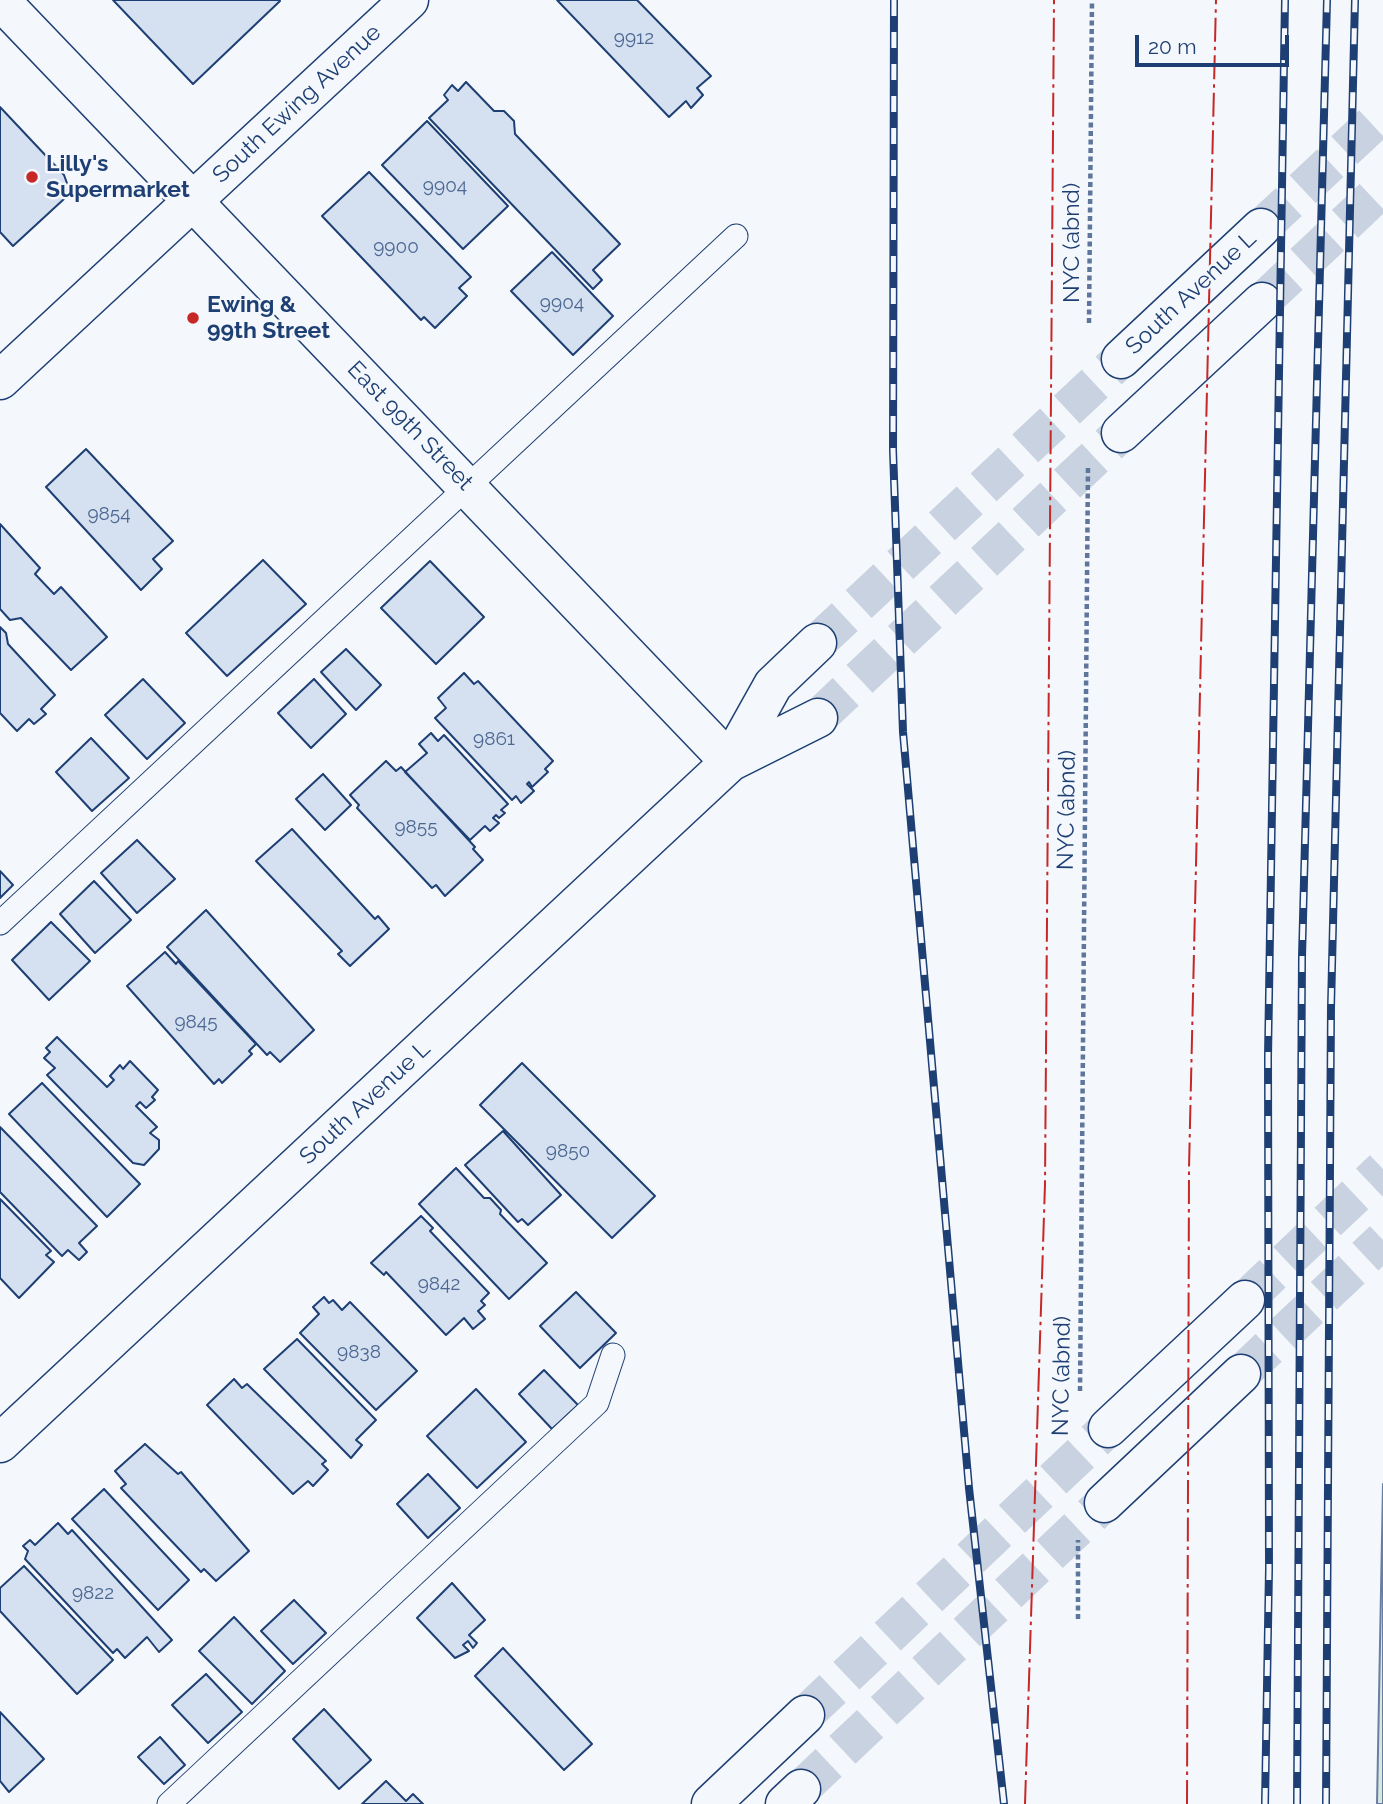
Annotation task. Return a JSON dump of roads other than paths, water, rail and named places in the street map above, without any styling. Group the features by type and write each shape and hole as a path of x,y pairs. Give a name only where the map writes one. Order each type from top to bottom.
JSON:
{"street":[{"name":"East 99th Street","path":"0,0 730,762"},
{"name":"South Ewing Avenue","path":"0,380 410,0"},
{"name":"South Avenue L","path":"1121,359 1261,228"},
{"path":"1121,433 1262,302"},
{"name":"South Avenue L","path":"730,762 774,685 817,643"},
{"name":"South Avenue L","path":"0,1443 730,762 818,718"},
{"path":"1108,1428 1244,1300"},
{"path":"1104,1503 1241,1374"},
{"path":"710,1804 805,1715"}],"lane":[{"path":"0,923 736,236"},
{"path":"169,1804 597,1402 613,1355"}],"tunnel":[{"path":"1261,228 1383,114"},
{"path":"1262,302 1383,188"},
{"path":"817,643 1121,359"},
{"path":"818,718 1121,433"},
{"path":"1245,1300 1383,1169"},
{"path":"1241,1374 1383,1240"},
{"path":"805,1715 1108,1428"},
{"path":"801,1789 1104,1503"}],"railway":[{"path":"894,0 893,450 903,732 969,1488 1004,1804"},
{"path":"1265,1804 1269,1569 1268,1057 1285,0"},
{"path":"1297,1804 1302,957 1327,0"},
{"path":"1326,1804 1331,1007 1355,0"}],"place":[{"name":"Lilly's Supermarket","path":"32,177"},
{"name":"Ewing & 99th Street","path":"193,318"}]}
